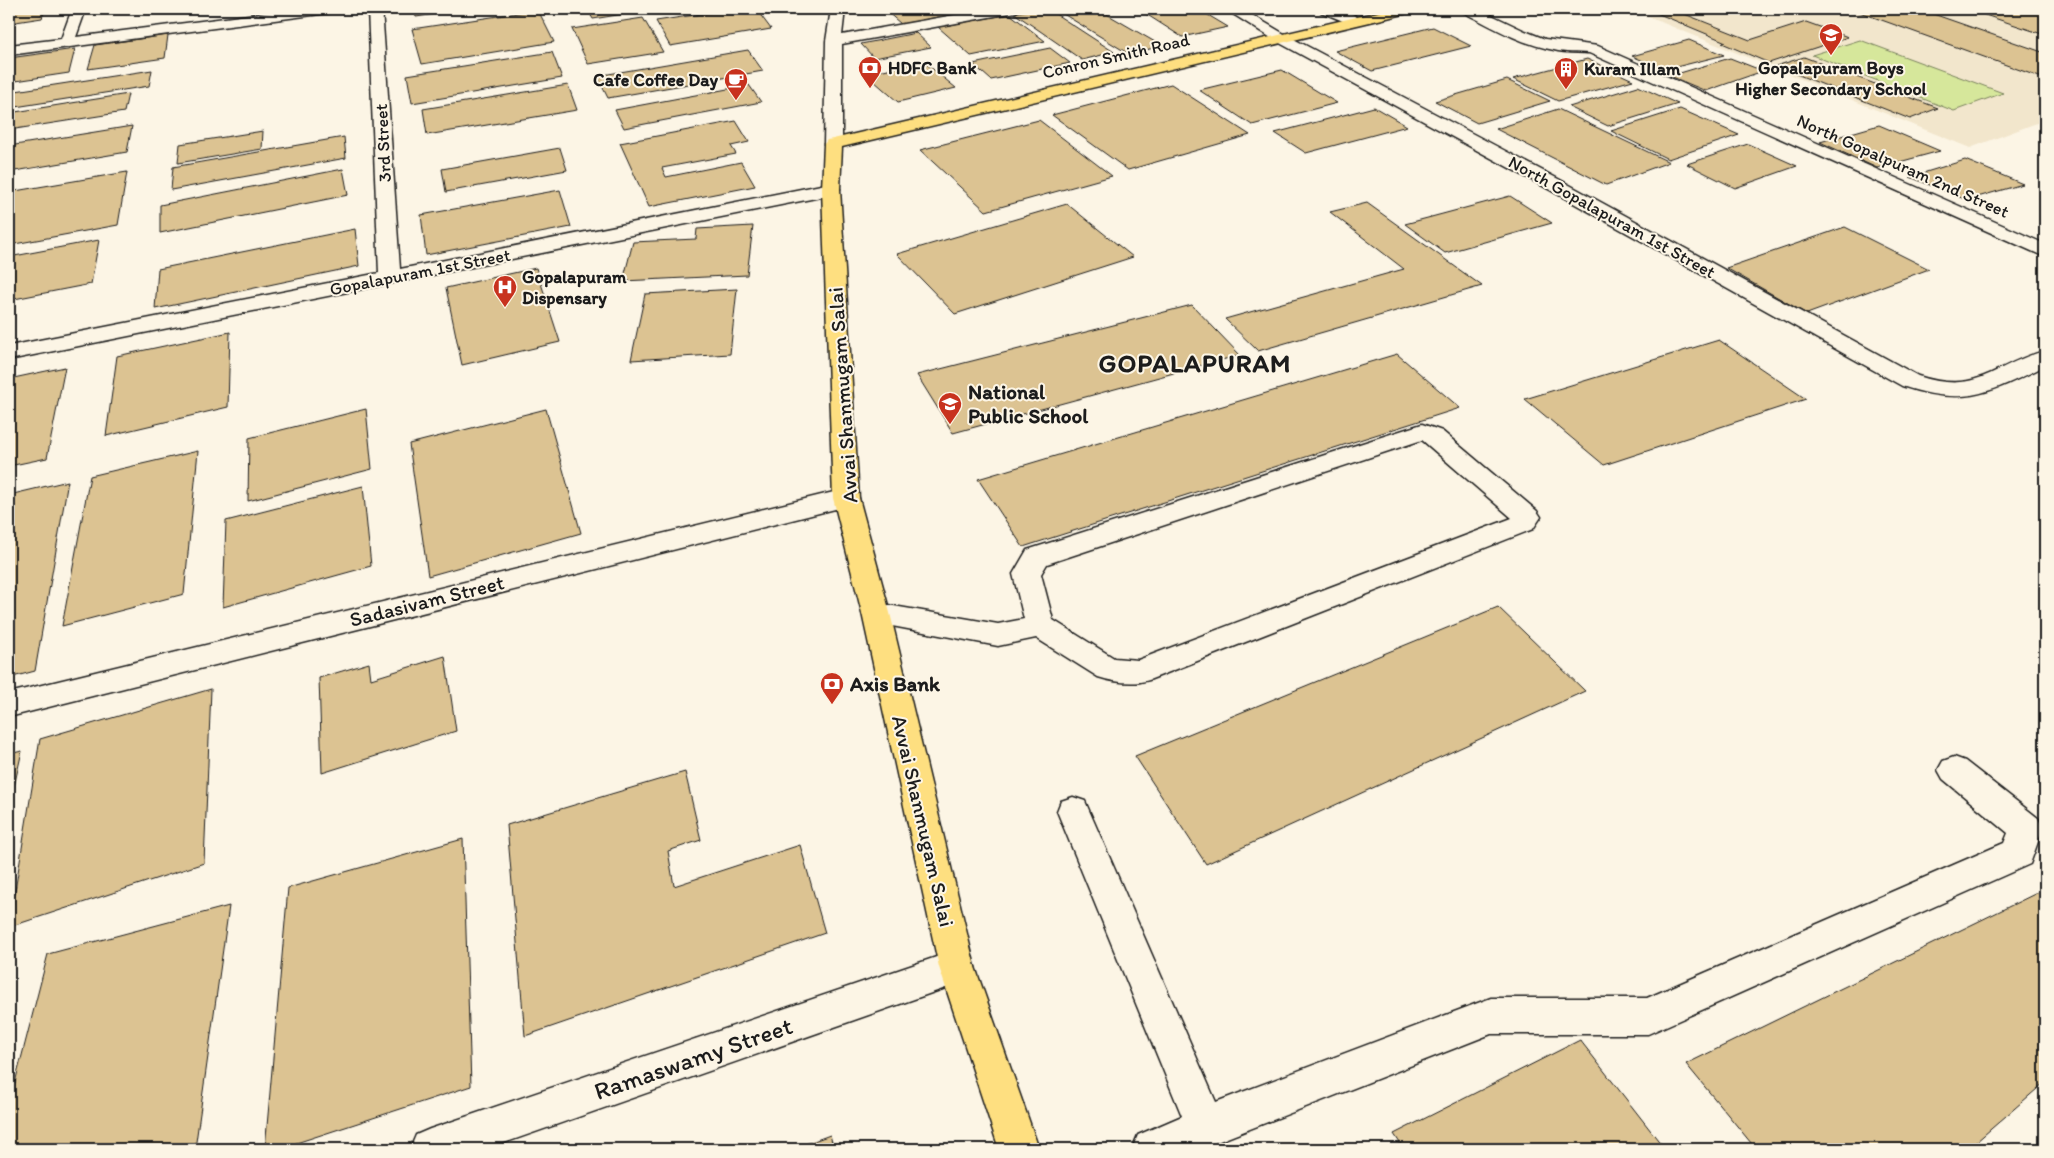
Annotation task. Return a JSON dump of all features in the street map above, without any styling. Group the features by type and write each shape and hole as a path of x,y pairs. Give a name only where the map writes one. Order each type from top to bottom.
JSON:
{"main road":[{"name":"Conron Smith Road","path":"833,144 1353,20 1408,9"},
{"name":"Avvai Shanmugam Salai","path":"833,144 831,189 846,498 876,613 956,968 1019,1149"}],"street":[{"path":"67,42 79,9"},
{"path":"9,50 328,9"},
{"name":"3rd Street","path":"375,9 390,278"},
{"path":"834,41 1011,9"},
{"name":"North Gopalapuram 1st Street","path":"1232,9 1281,38 1557,186 1910,381 1927,388 1962,391 1977,388 2045,358"},
{"path":"1326,9 1353,20"},
{"name":"North Gopalpuram 2nd Street","path":"1468,9 1540,42 1558,47 1580,46 1593,49 2045,252"},
{"name":"Avvai Shanmugam Salai","path":"833,144 834,41 842,10"},
{"name":"Gopalapuram 1st Street","path":"9,353 831,189"},
{"path":"876,613 998,635 1040,626 1108,669 1139,672 1524,523 1528,517 1433,436 1422,432 1038,557 1027,574 1040,626"},
{"name":"Sadasivam Street","path":"9,705 846,498"},
{"path":"1152,1149 1206,1126 1491,1016 1648,1016 2018,854 2026,828 1954,770"},
{"path":"1073,810 1206,1126"},
{"name":"Ramaswamy Street","path":"430,1149 956,968"}],"shaded area":[{"name":"Gopalapuram Boys Higher Secondary School","path":"1629,9 2045,9 2045,120 1970,148"}],"green space":[{"path":"1860,40 2003,93 1954,111 1812,55"}],"building":[{"path":"9,9 45,9 42,18 9,23"},
{"path":"414,9 469,9 416,17"},
{"path":"587,9 654,9 593,19"},
{"path":"667,9 699,9 670,13"},
{"path":"734,9 756,9 771,29 670,46 656,21"},
{"path":"897,9 983,9 901,24 886,11"},
{"path":"1035,9 1048,9 1114,52 1082,60 1014,13"},
{"path":"1074,9 1098,9 1162,46 1129,54 1060,12"},
{"path":"1138,9 1198,9 1228,27 1182,37"},
{"path":"1256,9 1285,9 1264,13"},
{"path":"1647,9 1672,9 1750,40 1806,22 1848,37 1769,63 1722,43 1726,42"},
{"path":"1851,9 1919,9 2045,53 2045,79"},
{"path":"1967,9 2035,9 2045,12 2045,35"},
{"path":"538,10 554,42 422,64 412,29"},
{"path":"1010,14 1045,41 971,56 938,27"},
{"path":"643,18 663,52 588,64 572,29"},
{"path":"1433,27 1471,46 1372,71 1335,51"},
{"path":"916,33 931,47 874,58 861,44"},
{"path":"168,35 165,58 88,69 95,45"},
{"path":"1689,40 1724,55 1664,70 1632,56"},
{"path":"1050,48 1070,63 991,80 973,64"},
{"path":"75,49 69,73 9,82 9,58"},
{"path":"748,50 763,71 608,98 597,76"},
{"path":"552,52 562,78 412,103 407,75"},
{"path":"1804,57 1938,108 1910,119 1776,66"},
{"path":"1730,58 1763,71 1706,91 1670,76"},
{"name":"Kuram Illam","path":"1587,59 1633,80 1558,101 1513,79"},
{"path":"923,61 956,88 898,102 866,74"},
{"path":"152,70 149,86 9,108 9,92"},
{"path":"1282,70 1337,103 1252,125 1199,90"},
{"path":"1507,80 1550,101 1477,123 1435,101"},
{"path":"1171,84 1250,135 1128,170 1052,115"},
{"path":"568,85 577,110 427,135 423,109"},
{"path":"749,85 761,102 624,128 615,110"},
{"path":"1638,86 1678,104 1608,126 1569,107"},
{"path":"128,94 124,112 9,130 9,113"},
{"path":"1374,107 1407,126 1306,153 1275,133"},
{"path":"1558,109 1669,162 1606,185 1496,129"},
{"path":"1680,109 1739,135 1668,159 1611,131"},
{"path":"1039,120 1112,176 986,211 920,150"},
{"path":"736,121 749,142 731,146 736,154 662,168 666,177 741,162 755,186 649,207 620,143"},
{"path":"1879,125 1940,151 1877,168 1820,142"},
{"path":"132,126 127,152 9,172 9,146"},
{"path":"263,131 262,149 178,163 180,144"},
{"path":"344,137 346,158 171,190 173,167"},
{"path":"1748,144 1797,166 1735,188 1687,164"},
{"path":"560,148 567,170 446,192 442,169"},
{"path":"1965,160 2023,184 1967,200 1910,177"},
{"path":"343,169 348,195 160,233 160,205"},
{"path":"127,172 118,225 9,245 9,192"},
{"path":"560,190 571,227 426,255 421,215"},
{"path":"1510,196 1552,223 1445,253 1405,224"},
{"path":"1367,203 1482,286 1258,351 1225,319 1404,269 1330,212"},
{"path":"1067,204 1133,257 955,314 897,254"},
{"path":"753,226 747,275 623,281 633,242 696,239 697,229"},
{"path":"1845,227 1929,269 1807,314 1726,268"},
{"path":"355,229 359,266 155,309 158,269"},
{"path":"99,240 91,284 9,300 9,257"},
{"path":"536,268 560,342 462,365 446,288"},
{"path":"737,289 730,354 631,360 645,294"},
{"path":"1192,305 1240,355 953,433 917,375"},
{"path":"230,332 228,407 106,436 117,356"},
{"path":"1719,340 1806,399 1604,465 1525,399"},
{"path":"1397,354 1460,408 1023,547 978,479"},
{"path":"65,367 47,458 9,466 9,379"},
{"path":"366,409 372,469 248,501 249,438"},
{"path":"546,409 581,533 428,576 409,444"},
{"path":"198,451 184,594 62,626 90,476"},
{"path":"68,481 35,671 9,678 9,495"},
{"path":"363,486 371,566 223,607 226,521"},
{"path":"1498,607 1585,691 1206,864 1135,756"},
{"path":"445,656 456,731 322,773 319,678 369,663 371,679"},
{"path":"211,689 204,863 9,927 40,739"},
{"path":"22,751 9,809 9,754"},
{"path":"685,772 701,840 668,851 674,886 800,845 825,933 525,1036 507,825"},
{"path":"463,839 471,1086 278,1149 265,1149 288,888"},
{"path":"2045,889 2045,1082 1968,1149 1756,1149 1686,1064"},
{"path":"229,906 195,1149 9,1149 9,1106 48,954"},
{"path":"1580,1040 1665,1149 1404,1149 1394,1134"},
{"path":"830,1135 834,1149 792,1149"}],"place":[{"name":"Gopalapuram Boys Higher Secondary School","path":"1831,56"},
{"name":"HDFC Bank","path":"870,89"},
{"name":"Kuram Illam","path":"1566,90"},
{"name":"Cafe Coffee Day","path":"736,101"},
{"name":"Gopalapuram Dispensary","path":"505,308"},
{"name":"National Public School","path":"950,425"},
{"name":"Axis Bank","path":"832,705"}],"district":[{"name":"GOPALAPURAM","path":"1195,363"}]}
